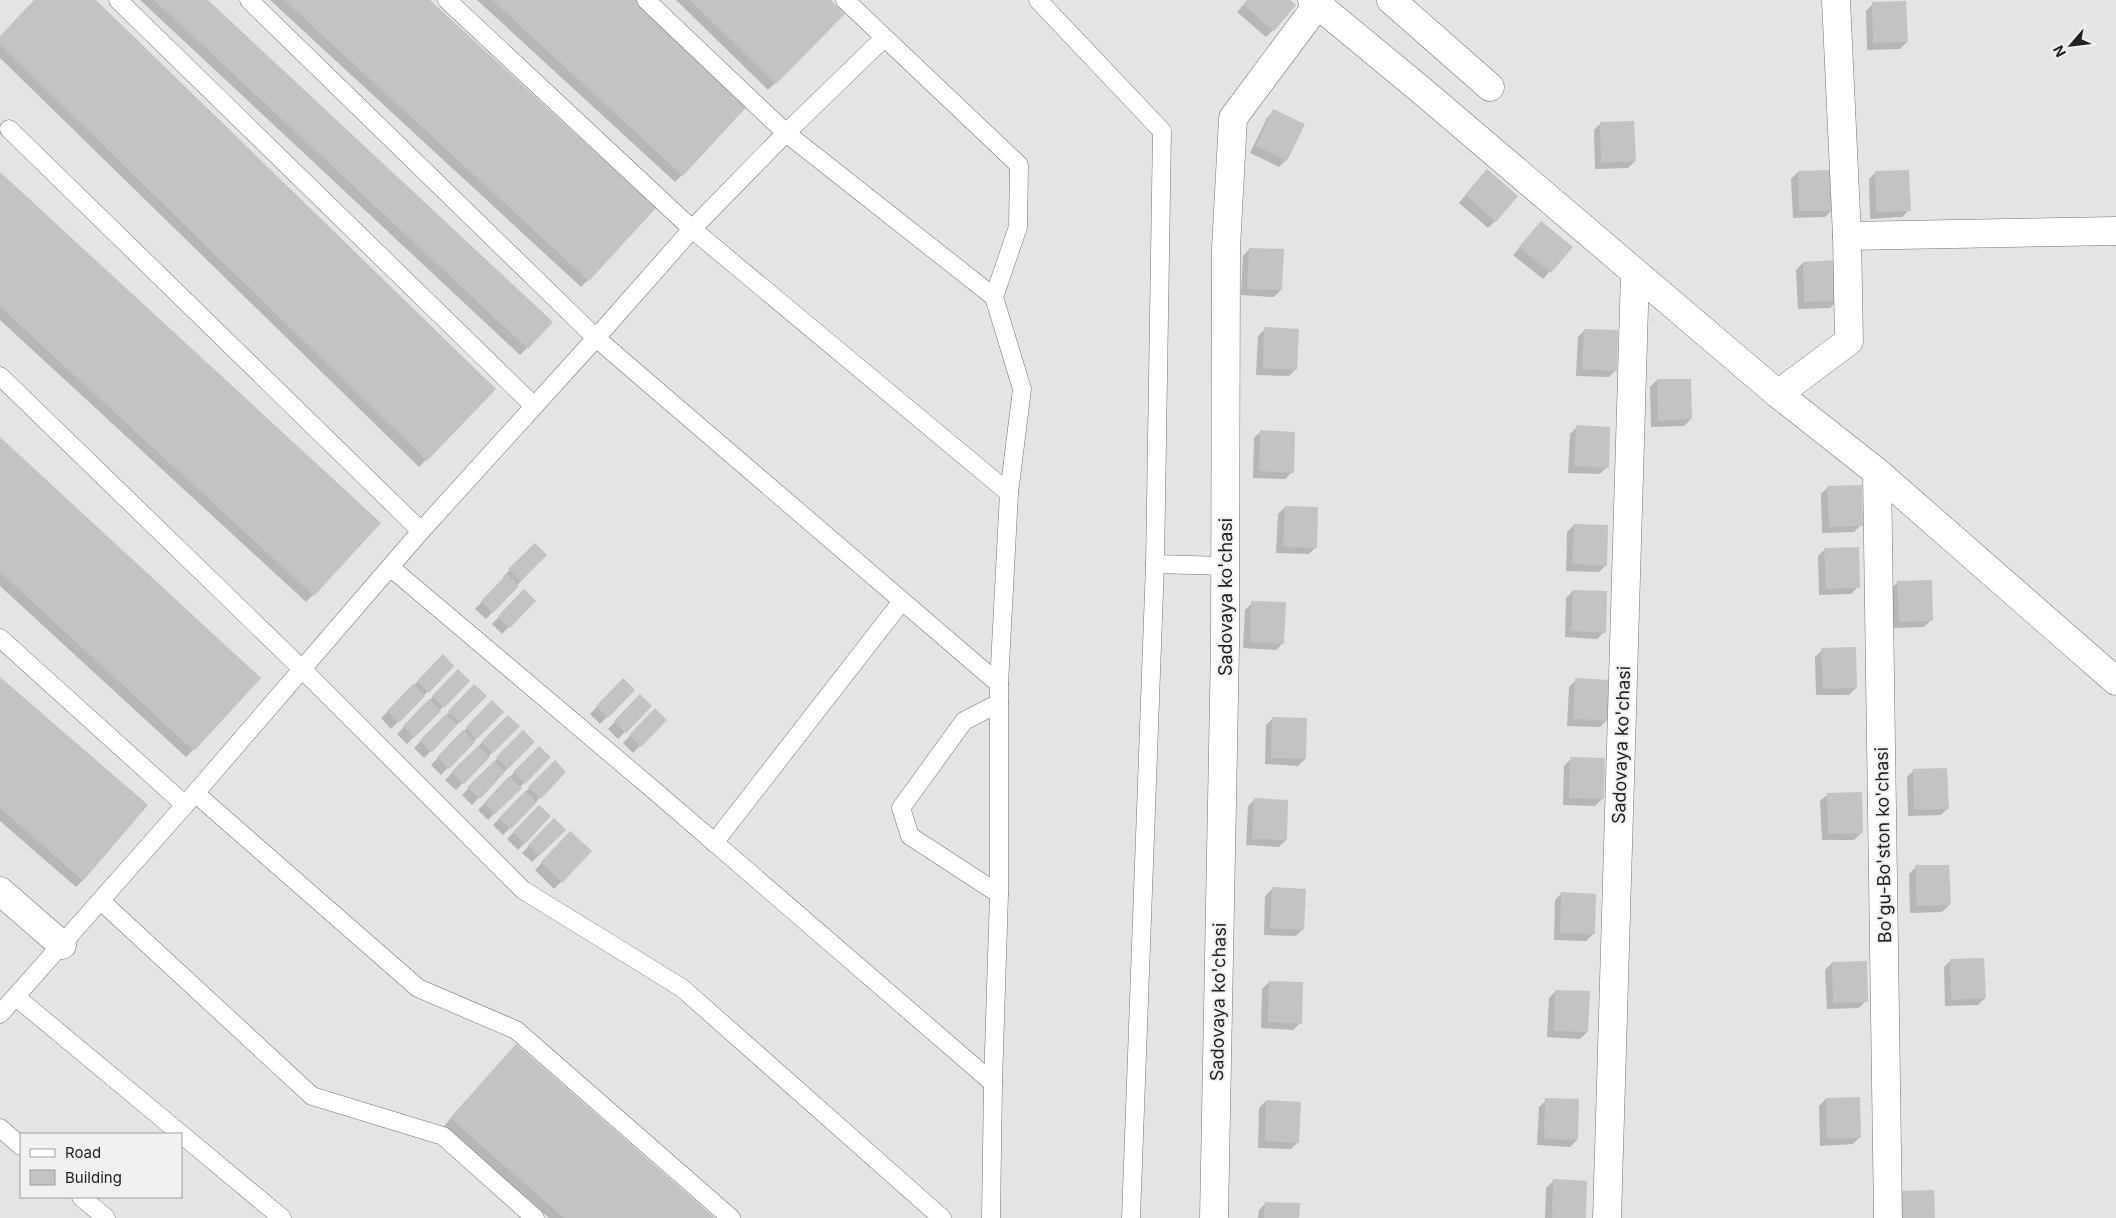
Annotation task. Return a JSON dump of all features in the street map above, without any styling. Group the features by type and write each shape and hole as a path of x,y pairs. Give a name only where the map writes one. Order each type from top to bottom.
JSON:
{"street":[{"path":"1391,0 1490,87"},
{"path":"1778,394 1849,341 1847,236 1836,0"},
{"path":"1315,2 1778,394 1877,472 2116,681"},
{"name":"Sadovaya ko'chasi","path":"1214,1218 1225,566 1226,248 1233,118 1315,2"},
{"path":"1847,236 2116,231"},
{"name":"Sadovaya ko'chasi","path":"1607,1218 1634,273"},
{"name":"Bo'gu-Bo'ston ko'chasi","path":"1877,472 1888,1218"},
{"path":"0,891 62,945"}],"lane":[{"path":"118,0 534,405"},
{"path":"248,0 596,338 1000,684"},
{"path":"447,0 692,229 1009,493"},
{"path":"646,0 786,133 994,297 1022,389 1009,493 999,703 999,894 992,1083 991,1218"},
{"path":"845,0 1019,165 1018,227 994,297"},
{"path":"1038,0 1162,131 1155,564 1131,1218"},
{"path":"0,1014 190,799 421,531 692,229 786,133 884,38"},
{"path":"9,129 421,531"},
{"path":"0,376 302,669 523,890 682,988 942,1218"},
{"path":"1155,564 1225,566"},
{"path":"390,567 992,1083"},
{"path":"714,843 902,601"},
{"path":"0,638 418,988 516,1030 731,1218"},
{"path":"999,703 964,721 901,808 910,836 999,894"},
{"path":"101,901 312,1096 443,1136 535,1218"},
{"path":"16,997 180,1133"},
{"path":"0,1128 20,1145"},
{"path":"182,1135 282,1218"},
{"path":"82,1198 106,1218"}],"building":[{"path":"34,0 96,0 496,389 427,461 0,45 0,36"},
{"path":"154,0 208,0 553,322 528,349"},
{"path":"284,0 430,0 656,208 589,281"},
{"path":"492,0 638,0 750,103 683,176"},
{"path":"690,0 831,0 845,14 776,84"},
{"path":"1247,0 1290,0 1296,5 1274,31 1243,5"},
{"path":"1906,1 1908,42 1873,43 1872,2"},
{"path":"1273,109 1305,124 1287,161 1256,146"},
{"path":"1634,121 1636,161 1601,163 1600,122"},
{"path":"1487,169 1518,196 1496,222 1465,195"},
{"path":"1832,170 1833,211 1799,211 1798,171"},
{"path":"1909,170 1911,211 1876,212 1875,171"},
{"path":"0,172 381,523 314,596 0,307"},
{"path":"1541,221 1573,247 1551,273 1519,247"},
{"path":"1249,248 1284,249 1282,290 1247,289"},
{"path":"1838,260 1838,301 1804,302 1803,262"},
{"path":"1264,327 1299,329 1297,370 1263,368"},
{"path":"1584,329 1618,330 1617,371 1582,369"},
{"path":"1657,379 1691,379 1692,419 1658,421"},
{"path":"1576,425 1610,427 1609,468 1574,466"},
{"path":"1260,430 1295,432 1294,473 1259,471"},
{"path":"0,437 261,678 194,751 0,572"},
{"path":"1862,485 1863,526 1829,527 1827,486"},
{"path":"1285,506 1318,507 1317,548 1283,547"},
{"path":"1574,524 1608,525 1607,566 1572,564"},
{"path":"535,543 547,555 521,581 508,569"},
{"path":"1859,547 1860,588 1826,589 1824,548"},
{"path":"507,574 519,586 493,613 481,601"},
{"path":"1932,580 1933,621 1899,622 1897,581"},
{"path":"524,589 536,601 510,628 498,616"},
{"path":"1573,590 1607,591 1606,633 1571,631"},
{"path":"1251,601 1286,602 1284,644 1250,642"},
{"path":"1856,647 1857,688 1823,689 1821,648"},
{"path":"443,654 454,666 429,693 417,681"},
{"path":"458,669 470,681 444,708 432,696"},
{"path":"0,677 148,805 83,881 0,808"},
{"path":"623,678 635,690 608,718 596,706"},
{"path":"1575,678 1609,680 1608,721 1573,719"},
{"path":"413,684 425,696 399,723 387,711"},
{"path":"474,684 487,696 460,723 448,711"},
{"path":"640,694 652,706 626,733 614,721"},
{"path":"429,699 441,711 414,738 403,726"},
{"path":"492,700 504,712 477,739 466,727"},
{"path":"655,708 667,720 641,747 629,735"},
{"path":"446,714 457,725 432,752 419,741"},
{"path":"508,715 520,726 493,753 481,742"},
{"path":"1272,717 1307,718 1306,759 1271,758"},
{"path":"463,730 475,742 449,769 437,757"},
{"path":"523,730 535,742 508,769 496,757"},
{"path":"478,746 490,757 464,784 451,772"},
{"path":"539,746 551,757 525,784 513,772"},
{"path":"1570,757 1605,758 1604,799 1569,798"},
{"path":"555,760 566,772 541,799 528,787"},
{"path":"494,761 505,772 480,799 467,787"},
{"path":"1947,768 1949,809 1914,810 1913,769"},
{"path":"509,776 522,788 495,814 484,803"},
{"path":"525,791 537,802 511,829 499,818"},
{"path":"1862,792 1863,833 1828,834 1827,793"},
{"path":"1254,798 1288,800 1287,840 1252,839"},
{"path":"539,805 551,816 525,844 513,832"},
{"path":"554,818 566,830 539,856 528,845"},
{"path":"570,831 592,851 562,883 541,862"},
{"path":"1915,865 1949,865 1951,905 1917,906"},
{"path":"1272,887 1306,889 1304,930 1270,928"},
{"path":"1561,892 1596,894 1595,934 1560,933"},
{"path":"1984,958 1986,998 1951,1000 1950,959"},
{"path":"1867,961 1868,1002 1833,1003 1832,962"},
{"path":"1269,981 1303,982 1302,1024 1268,1022"},
{"path":"1555,990 1590,991 1588,1032 1554,1031"},
{"path":"516,1044 715,1218 564,1218 450,1118"},
{"path":"1860,1097 1861,1138 1827,1139 1826,1098"},
{"path":"1545,1098 1579,1099 1578,1140 1544,1139"},
{"path":"1266,1100 1301,1102 1299,1143 1265,1141"},
{"path":"1553,1179 1587,1181 1586,1218 1552,1218"},
{"path":"1934,1190 1935,1218 1900,1218 1899,1191"},
{"path":"1265,1202 1300,1203 1299,1218 1264,1218"}]}
